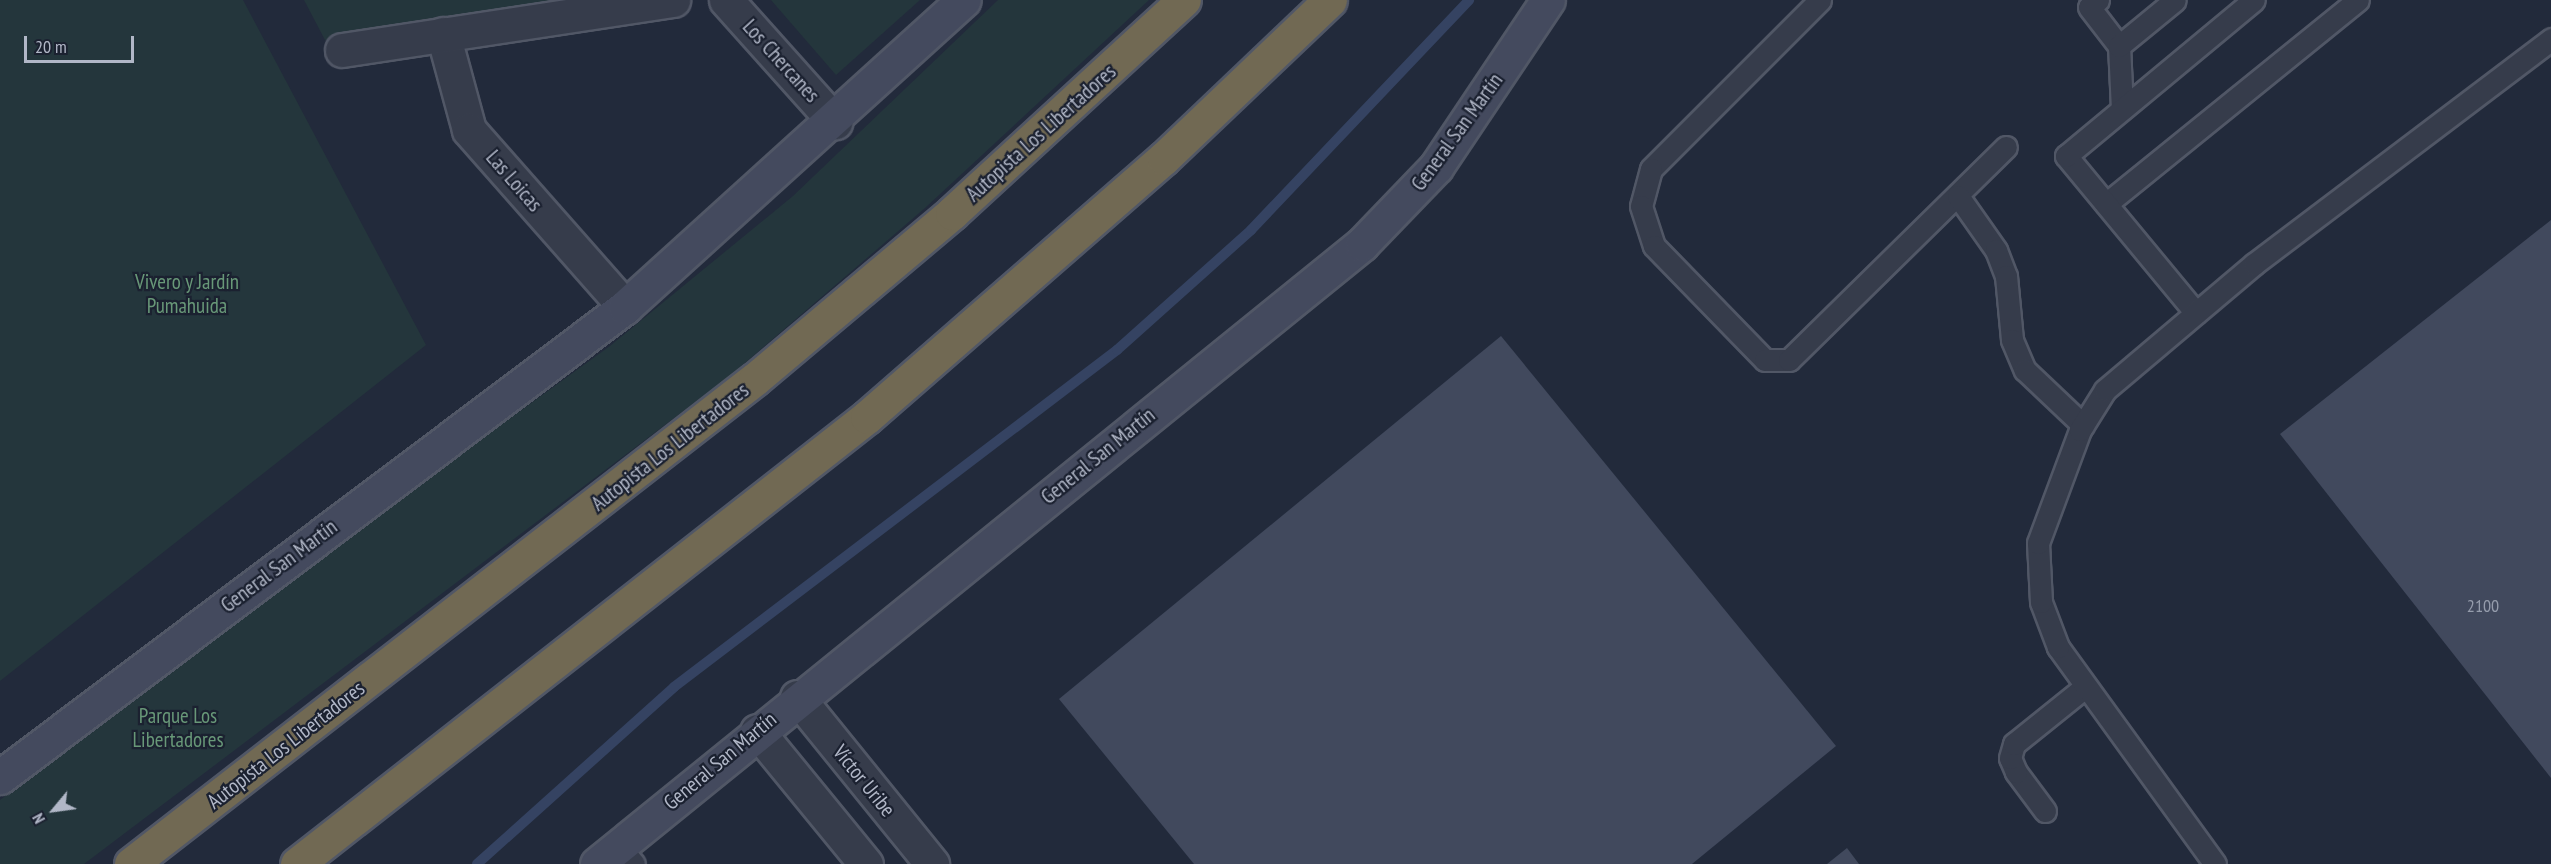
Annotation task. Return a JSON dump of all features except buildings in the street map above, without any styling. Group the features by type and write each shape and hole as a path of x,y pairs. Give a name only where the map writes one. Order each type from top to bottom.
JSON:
{"highway":[{"name":"Autopista Los Libertadores","path":"131,864 755,379 952,213 1184,0"},
{"path":"297,864 867,417 1164,158 1330,0"}],"street":[{"path":"342,50 673,0"},
{"name":"Los Chercanes","path":"726,0 835,122"},
{"name":"General San Martín","path":"0,777 625,307 835,122 964,0"},
{"name":"General San Martín","path":"617,858 797,697 1362,244 1436,167 1548,0"},
{"name":"Las Loicas","path":"443,34 469,130 625,307"},
{"name":"Víctor Uribe","path":"797,697 932,864"},
{"path":"757,731 866,864"}],"lane":[{"path":"1820,0 1652,169 1641,206 1654,246 1765,360 1789,360 2006,147"},
{"path":"2098,0 2089,7 2119,46 2122,110"},
{"path":"2119,46 2175,0"},
{"path":"2196,313 2066,156 2254,0"},
{"path":"2106,204 2358,0"},
{"path":"2215,864 2058,647 2041,602 2038,543 2083,425 2105,390 2196,313 2551,39"},
{"path":"1958,196 1996,250 2006,276 2012,340 2025,370 2083,425"},
{"path":"2045,811 2016,772 2010,758 2014,744 2085,687"}],"green space":[{"name":"Vivero y Jardín Pumahuida","path":"0,0 243,0 426,345 0,681"},
{"path":"304,0 567,0 325,40"},
{"path":"771,0 920,0 836,75"},
{"name":"Parque Los Libertadores","path":"998,0 1149,0 925,208 731,375 84,864 0,864 0,800 304,567 610,346 793,196"}],"waterway":[{"path":"477,864 674,687 1117,350 1251,230 1469,0"}]}
